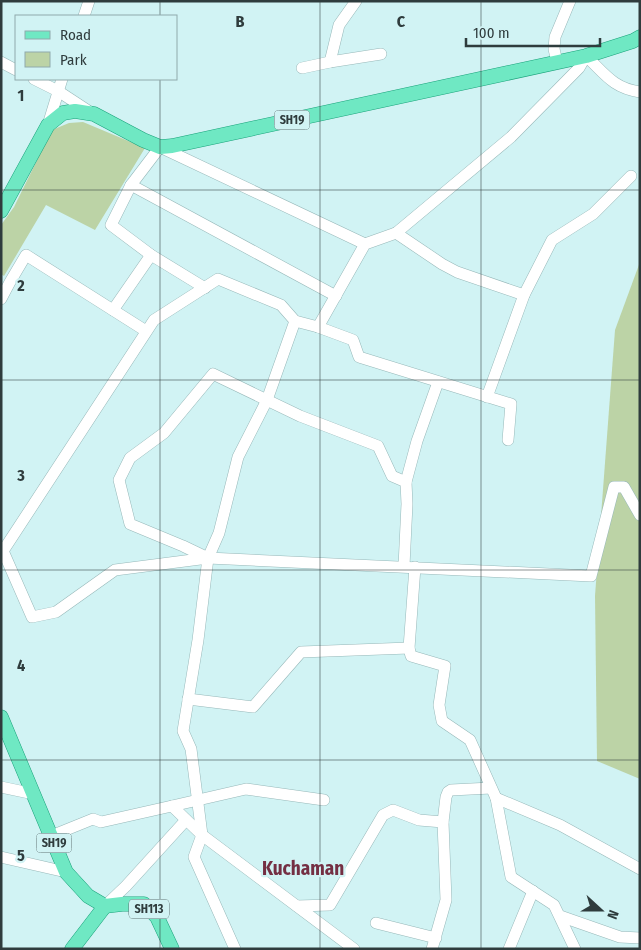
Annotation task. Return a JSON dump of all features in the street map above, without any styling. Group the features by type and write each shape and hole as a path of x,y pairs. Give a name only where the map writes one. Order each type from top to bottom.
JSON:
{"main road":[{"name":"SH19","path":"160,147 172,146 586,56 632,41 640,36"},
{"path":"1,211 48,125 63,113 75,110 94,114 160,147"},
{"name":"SH19","path":"1,717 8,746 34,794 66,872 88,896 105,906"},
{"name":"SH113","path":"105,906 144,904 157,917 172,949"},
{"path":"72,949 105,906"}],"street":[{"path":"84,15 89,1"},
{"path":"330,62 339,25 356,1"},
{"path":"557,62 554,49 556,37 570,1"},
{"path":"302,68 381,54"},
{"path":"318,327 365,244 396,233 511,137 579,68 586,56 615,84 640,92"},
{"path":"1,62 15,69"},
{"path":"36,80 58,91 94,114"},
{"path":"48,125 62,80"},
{"path":"205,288 151,255 110,225 131,185 160,147 365,244"},
{"path":"487,397 524,295 552,240 593,214 631,176"},
{"path":"131,185 336,296"},
{"path":"396,233 457,272 524,295"},
{"path":"1,300 26,255 146,331"},
{"path":"113,310 151,255"},
{"path":"508,440 511,404 359,357 353,340 318,327 296,322 281,305 218,279 154,320 2,551 32,617 56,612 115,570 208,558 591,576 614,487 624,487 640,515"},
{"path":"235,949 194,857 202,836 192,749 183,731 198,640 208,558 219,533 238,458 267,400 296,322"},
{"path":"208,558 130,524 119,480 130,458 164,433 213,374 300,416 378,446 392,476 406,482"},
{"path":"438,382 417,441 406,482 409,648 411,656 445,666 439,705 442,721 470,740 494,793 512,877 554,905 575,949"},
{"path":"188,699 253,707 302,652 409,648"},
{"path":"1,786 34,794"},
{"path":"52,836 93,819 101,822 246,789 324,800"},
{"path":"376,923 434,943 446,900 443,822 446,797 451,790 494,793 560,825 640,869"},
{"path":"172,806 202,836 354,949"},
{"path":"298,906 330,905 383,815 393,810 419,820 443,822"},
{"path":"105,906 126,886 186,820"},
{"path":"1,857 66,872"},
{"path":"509,949 533,891"},
{"path":"560,916 620,937 640,938"}],"green space":[{"path":"83,122 145,148 95,230 46,205 4,276 1,274 1,225 14,207 52,130 69,123"},
{"path":"640,262 640,779 597,761 595,596 615,330"}],"district":[{"name":"Kuchaman","path":"303,868"}]}
